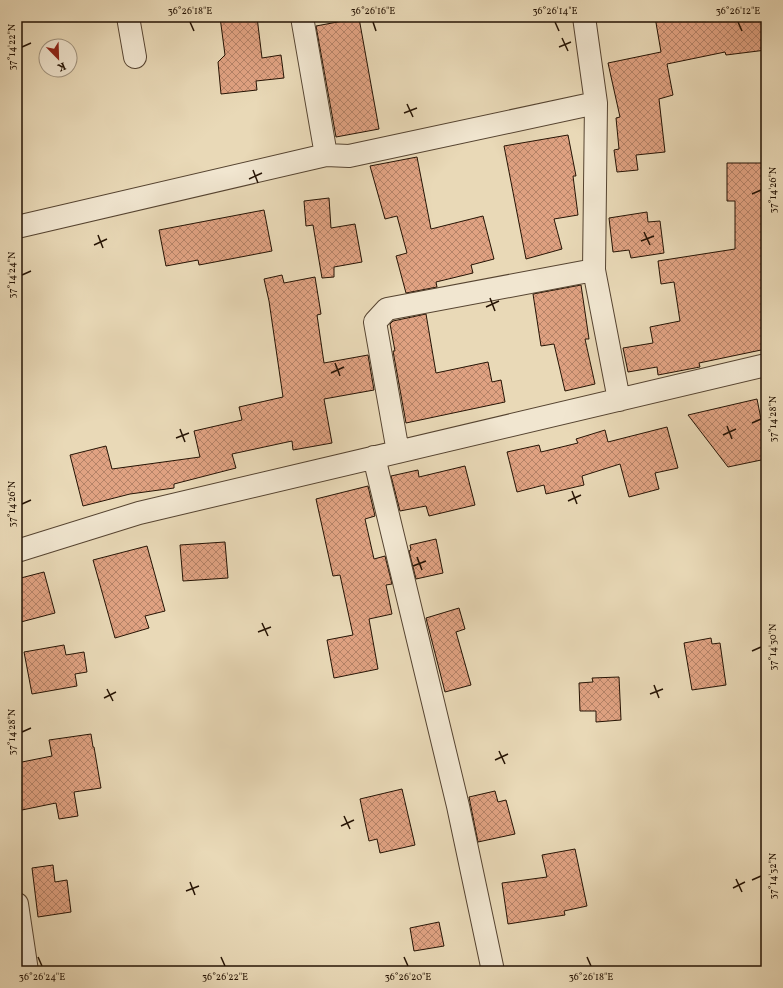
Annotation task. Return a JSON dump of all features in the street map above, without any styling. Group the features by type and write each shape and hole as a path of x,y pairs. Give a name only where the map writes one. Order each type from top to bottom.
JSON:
{"street":[{"path":"128,17 135,57"},
{"path":"302,17 326,155"},
{"path":"590,18 596,103 594,270 619,400"},
{"path":"17,227 326,155 349,156 596,103"},
{"path":"398,452 375,322 387,309 594,270"},
{"path":"17,552 139,513 766,365"},
{"path":"374,457 458,806 493,971"},
{"path":"17,904 27,971"}],"building":[{"path":"220,17 257,17 262,58 281,55 284,78 256,81 257,90 221,94 218,62 225,55"},
{"path":"655,17 763,17 764,24 766,24 766,50 726,55 725,52 667,64 673,95 659,99 665,152 636,155 638,170 617,172 614,150 619,149 616,118 620,117 608,63 661,52"},
{"path":"359,18 379,129 336,137 316,26"},
{"path":"568,135 576,176 573,176 578,215 554,219 562,249 526,259 504,146"},
{"path":"417,157 431,229 483,216 494,259 471,265 473,273 436,282 437,287 406,293 396,256 407,253 397,216 385,219 370,166"},
{"path":"727,163 766,163 766,349 699,363 700,367 658,375 657,367 628,372 623,348 653,343 650,327 680,321 674,282 661,284 658,261 735,249 735,201 727,201"},
{"path":"329,198 331,228 355,224 362,262 334,267 334,277 322,278 313,225 306,226 304,201"},
{"path":"264,210 272,251 199,265 198,260 166,266 159,230"},
{"path":"647,212 648,222 660,221 664,253 631,258 629,250 613,252 609,218"},
{"path":"282,275 284,283 315,277 321,314 317,315 324,363 368,355 374,390 324,399 332,443 293,450 292,441 232,454 236,468 174,484 174,488 130,494 83,506 70,455 106,446 112,469 200,457 194,431 242,420 239,407 283,397 269,301 264,279"},
{"path":"581,285 589,339 585,339 595,384 565,391 554,344 541,346 533,294"},
{"path":"426,314 436,373 488,362 492,382 501,380 505,402 406,423 393,351 395,351 390,324 393,321"},
{"path":"757,399 766,444 766,459 728,467 688,415"},
{"path":"667,427 678,468 655,473 659,489 629,497 620,464 582,476 584,485 546,494 544,485 517,492 507,452 539,445 541,452 578,443 576,439 605,430 608,442"},
{"path":"465,466 475,505 429,516 426,506 400,511 391,476 418,470 419,477"},
{"path":"368,486 375,516 365,519 374,559 385,556 392,584 386,585 392,614 369,619 378,669 334,678 327,640 353,635 340,575 333,576 316,499"},
{"path":"436,539 443,573 416,579 409,551 411,550 410,545"},
{"path":"225,542 228,578 183,581 180,545"},
{"path":"147,546 165,611 145,616 149,628 115,638 93,560"},
{"path":"44,572 55,613 17,623 17,579"},
{"path":"459,608 465,629 456,632 471,685 445,692 426,618"},
{"path":"711,638 712,644 720,643 726,685 692,690 684,643"},
{"path":"64,645 66,655 84,652 87,672 75,674 77,686 32,694 24,652"},
{"path":"619,677 621,720 596,722 596,711 580,711 579,683 593,682 592,678"},
{"path":"91,734 101,788 74,792 78,816 59,819 56,803 17,811 17,763 52,756 49,740"},
{"path":"402,789 415,845 380,853 377,839 369,841 360,799"},
{"path":"495,791 498,802 506,800 515,834 478,842 469,797"},
{"path":"575,849 587,906 564,911 565,915 508,924 502,883 547,877 542,855"},
{"path":"53,865 55,882 67,880 71,912 38,917 32,868"},
{"path":"439,922 444,946 414,951 410,928"}]}
